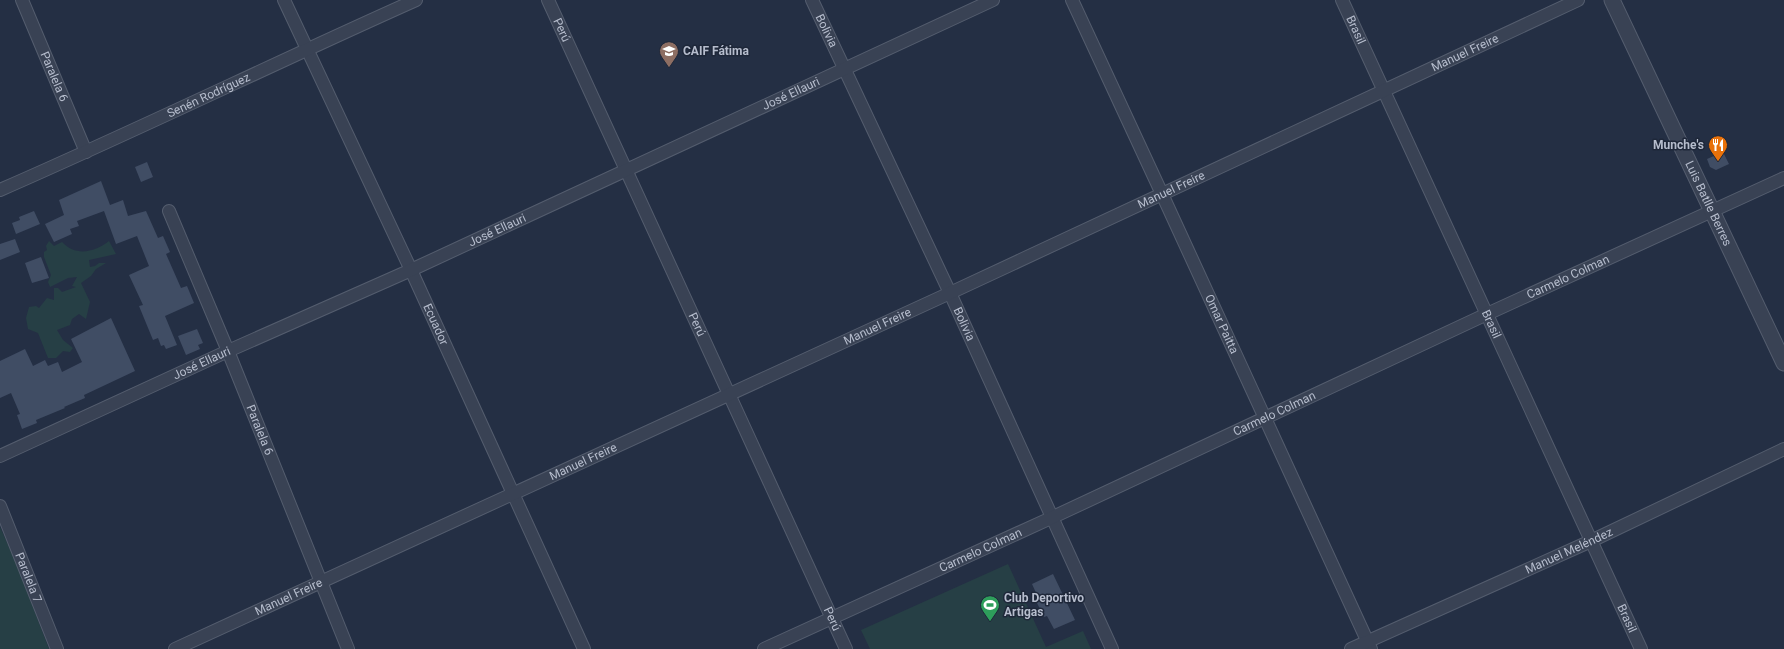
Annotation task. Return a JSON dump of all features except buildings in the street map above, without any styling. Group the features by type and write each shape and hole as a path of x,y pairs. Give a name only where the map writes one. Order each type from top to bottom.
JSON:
{"street":[{"name":"Paralela 6","path":"22,0 86,152"},
{"name":"Ecuador","path":"284,0 411,270 584,649"},
{"name":"Senén Rodríguez","path":"0,190 416,0"},
{"name":"Perú","path":"548,0 846,649"},
{"name":"Bolivia","path":"812,0 950,293 1051,518 1112,649"},
{"name":"José Ellauri","path":"0,456 228,351 411,270 627,171 993,0"},
{"name":"Omar Paitta","path":"1072,0 1369,645"},
{"name":"Brasil","path":"1342,0 1641,649"},
{"name":"Manuel Freire","path":"175,649 320,581 730,395 1578,0"},
{"name":"Luis Batlle Berres","path":"1612,0 1784,363"},
{"name":"Carmelo Colman","path":"764,649 1051,518 1487,314 1784,178"},
{"name":"Paralela 6","path":"169,211 228,351 348,649"},
{"name":"Manuel Meléndez","path":"1351,649 1369,645 1784,449"},
{"name":"Paralela 7","path":"0,506 57,649"}],"green space":[{"path":"49,241 54,246 62,242 73,250 86,251 98,248 109,241 116,254 89,260 90,267 99,263 106,263 96,269 91,276 81,283 90,302 86,319 79,314 72,319 70,325 57,330 63,340 73,348 70,352 63,351 56,358 48,358 38,333 28,329 26,318 29,307 36,306 39,308 47,298 54,300 54,288 58,288 62,292 76,287 72,286 77,277 68,278 50,287 48,282 51,275 44,257 44,252 47,250 46,246"},
{"path":"0,527 16,563 49,649 0,649"},
{"name":"Club Deportivo Artigas","path":"1008,564 1046,647 1083,631 1091,649 870,649 861,630"}],"place":[{"name":"CAIF Fátima","path":"669,68"},
{"name":"Munche's","path":"1718,162"},
{"name":"Club Deportivo Artigas","path":"990,622"}]}
